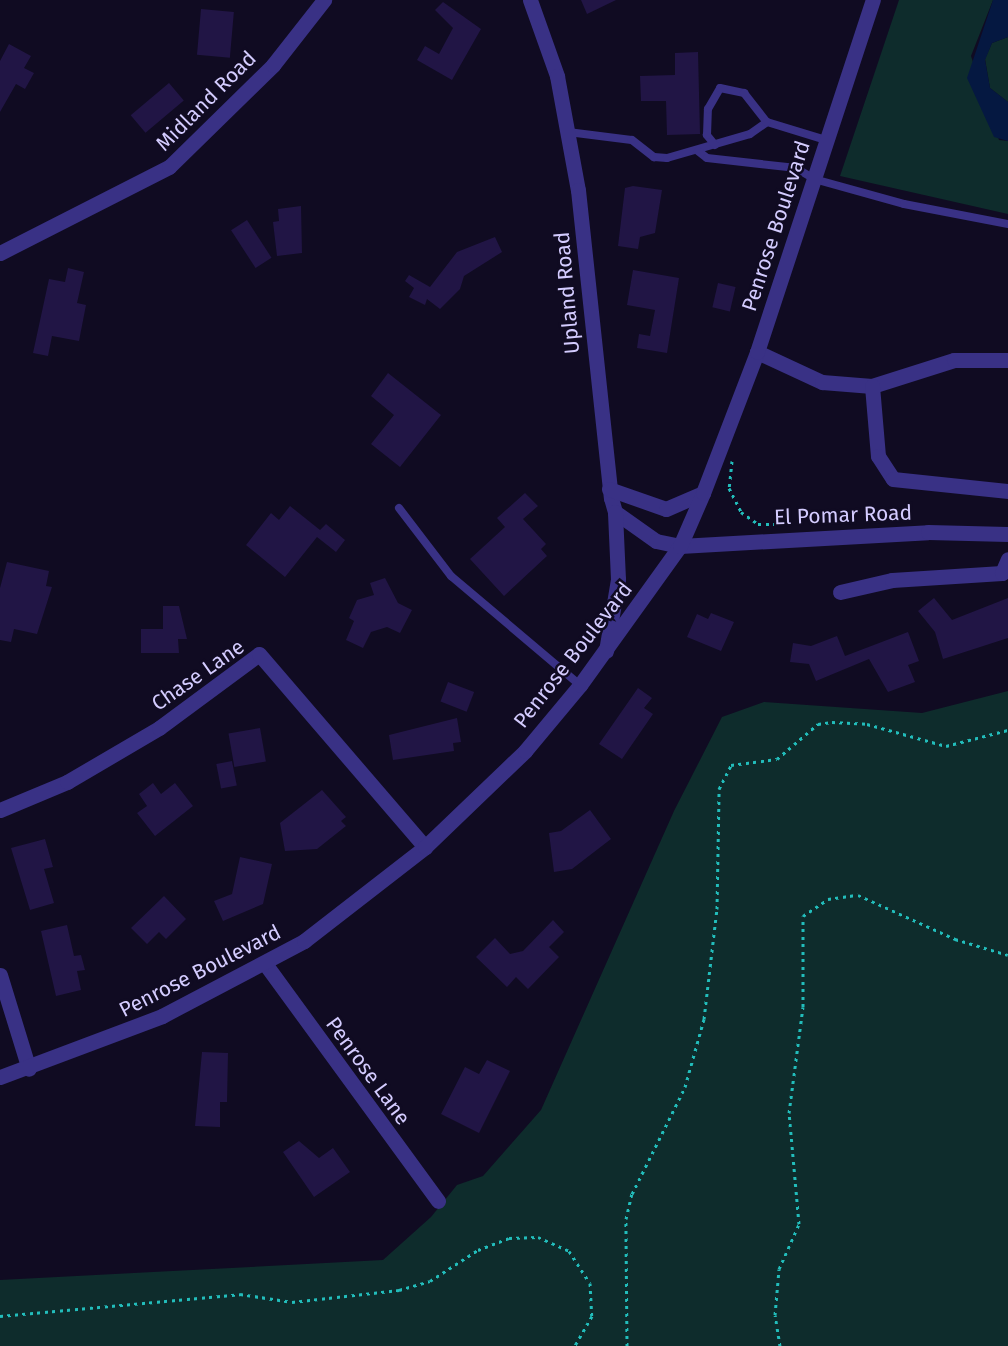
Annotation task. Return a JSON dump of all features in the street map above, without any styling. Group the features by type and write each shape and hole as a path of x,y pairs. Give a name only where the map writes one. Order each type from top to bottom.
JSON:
{"street":[{"name":"Midland Road","path":"0,253 169,167 273,64 324,0"},
{"name":"Upland Road","path":"530,0 557,76 568,132 609,489 615,513 618,579 606,651"},
{"name":"Penrose Boulevard","path":"0,1077 29,1069 162,1016 266,965 347,911 425,847 525,751 580,685 680,546 703,493 757,352 873,0"},
{"path":"757,352 822,381 872,386 954,360 1008,360"},
{"path":"872,386 878,456 893,479 914,485 1008,491"},
{"path":"609,489 666,509 703,493"},
{"path":"615,513 656,541 680,546"},
{"name":"El Pomar Road","path":"680,546 928,532 1008,534"},
{"path":"840,592 892,580 1002,573 1008,559"},
{"name":"Chase Lane","path":"0,810 67,782 159,728 260,654 425,847"},
{"name":"Penrose Lane","path":"266,965 438,1201"},
{"path":"0,975 29,1069"}],"lane":[{"path":"715,145 707,135 708,109 720,88 744,93 766,122 826,140"},
{"path":"568,132 632,140 654,157 677,158 750,134 766,122"},
{"path":"698,151 706,158 796,168 814,179 904,204 1008,224"},
{"path":"399,507 451,576 580,685"}],"path":[{"path":"733,458 729,488 741,512 758,524 793,524"},
{"path":"627,1346 626,1219 632,1194 681,1096 704,1019 717,909 719,789 731,765 777,759 818,724 832,722 867,724 945,746 1008,730"},
{"path":"780,1346 777,1287 799,1224 789,1113 803,1007 803,916 828,899 858,895 954,939 1008,956"},
{"path":"0,1316 240,1294 292,1302 399,1290 430,1281 478,1250 509,1238 538,1237 569,1251 590,1283 592,1316 575,1346"}],"green space":[{"path":"899,0 993,0 971,56 999,140 1008,141 1008,214 840,176"},
{"path":"1008,37 1008,102 990,88 985,59 992,43"},
{"path":"1008,691 1008,1346 0,1346 0,1280 383,1260 431,1217 457,1185 483,1176 541,1110 674,811 722,717 764,702 922,713"}],"water":[{"path":"993,0 1008,0 1008,37 992,43 985,60 990,88 1008,102 1008,141 994,137 967,78"}],"building":[{"path":"581,0 616,0 587,14"},
{"path":"443,2 481,29 452,80 417,60 425,46 439,54 453,28 435,10"},
{"path":"201,9 234,12 230,58 197,55"},
{"path":"9,44 31,56 24,68 34,73 25,89 16,84 0,112 0,61"},
{"path":"698,52 700,134 667,135 666,101 641,101 640,76 675,75 675,53"},
{"path":"169,83 184,101 145,133 131,115"},
{"path":"633,186 662,190 655,233 640,237 638,249 618,246 625,188"},
{"path":"301,206 302,253 277,256 273,222 279,221 278,209"},
{"path":"247,220 272,258 256,268 231,230"},
{"path":"495,237 502,252 464,276 460,289 440,309 427,299 425,305 409,297 414,288 405,281 409,275 430,287 457,252"},
{"path":"68,268 84,272 77,303 86,305 79,341 52,336 48,356 33,353 49,279 65,282"},
{"path":"633,270 679,278 667,353 637,348 639,334 650,336 655,310 627,305"},
{"path":"718,283 736,287 730,311 712,307"},
{"path":"388,373 441,415 400,467 371,444 394,415 371,396"},
{"path":"525,493 538,506 523,519 546,544 541,549 547,556 504,596 470,559 505,527 497,518"},
{"path":"290,506 320,530 326,524 345,540 336,552 317,537 285,577 246,545 271,513 279,520"},
{"path":"7,562 49,571 46,586 52,587 37,634 14,629 11,642 0,640 0,588"},
{"path":"385,578 398,603 412,610 400,633 387,627 371,632 363,648 346,640 354,621 349,618 357,600 374,595 370,583"},
{"path":"934,598 952,620 1008,598 1008,638 943,659 935,632 918,611"},
{"path":"163,606 179,606 187,639 178,639 179,653 141,653 141,629 163,629"},
{"path":"711,613 734,622 721,651 687,637 697,614 708,619"},
{"path":"908,632 919,661 908,665 915,682 888,692 869,659 816,681 809,664 790,662 793,643 811,646 837,636 845,656"},
{"path":"448,682 474,692 467,712 440,702"},
{"path":"638,688 652,698 644,708 653,714 622,759 599,744"},
{"path":"457,718 461,742 453,743 454,751 393,760 389,735"},
{"path":"260,728 266,761 234,767 228,734"},
{"path":"232,761 237,786 221,789 216,764"},
{"path":"153,783 161,794 175,783 193,806 155,836 137,813 147,806 139,794"},
{"path":"322,790 346,817 341,821 346,826 317,849 285,851 280,823"},
{"path":"590,810 611,839 572,869 554,872 549,833 561,831"},
{"path":"45,839 53,867 44,869 54,903 30,910 11,848"},
{"path":"240,857 272,864 263,904 223,921 214,901 232,894"},
{"path":"164,896 186,919 166,939 159,932 147,944 131,928"},
{"path":"553,920 564,932 549,947 559,957 528,989 516,977 507,987 476,957 495,938 510,954 523,951"},
{"path":"67,925 74,956 81,955 85,970 77,971 81,990 56,996 41,931"},
{"path":"202,1052 228,1053 227,1102 220,1102 220,1127 195,1126"},
{"path":"487,1060 510,1071 479,1133 441,1114 465,1067 479,1074"},
{"path":"299,1141 319,1158 333,1148 350,1172 314,1197 283,1152"}]}
